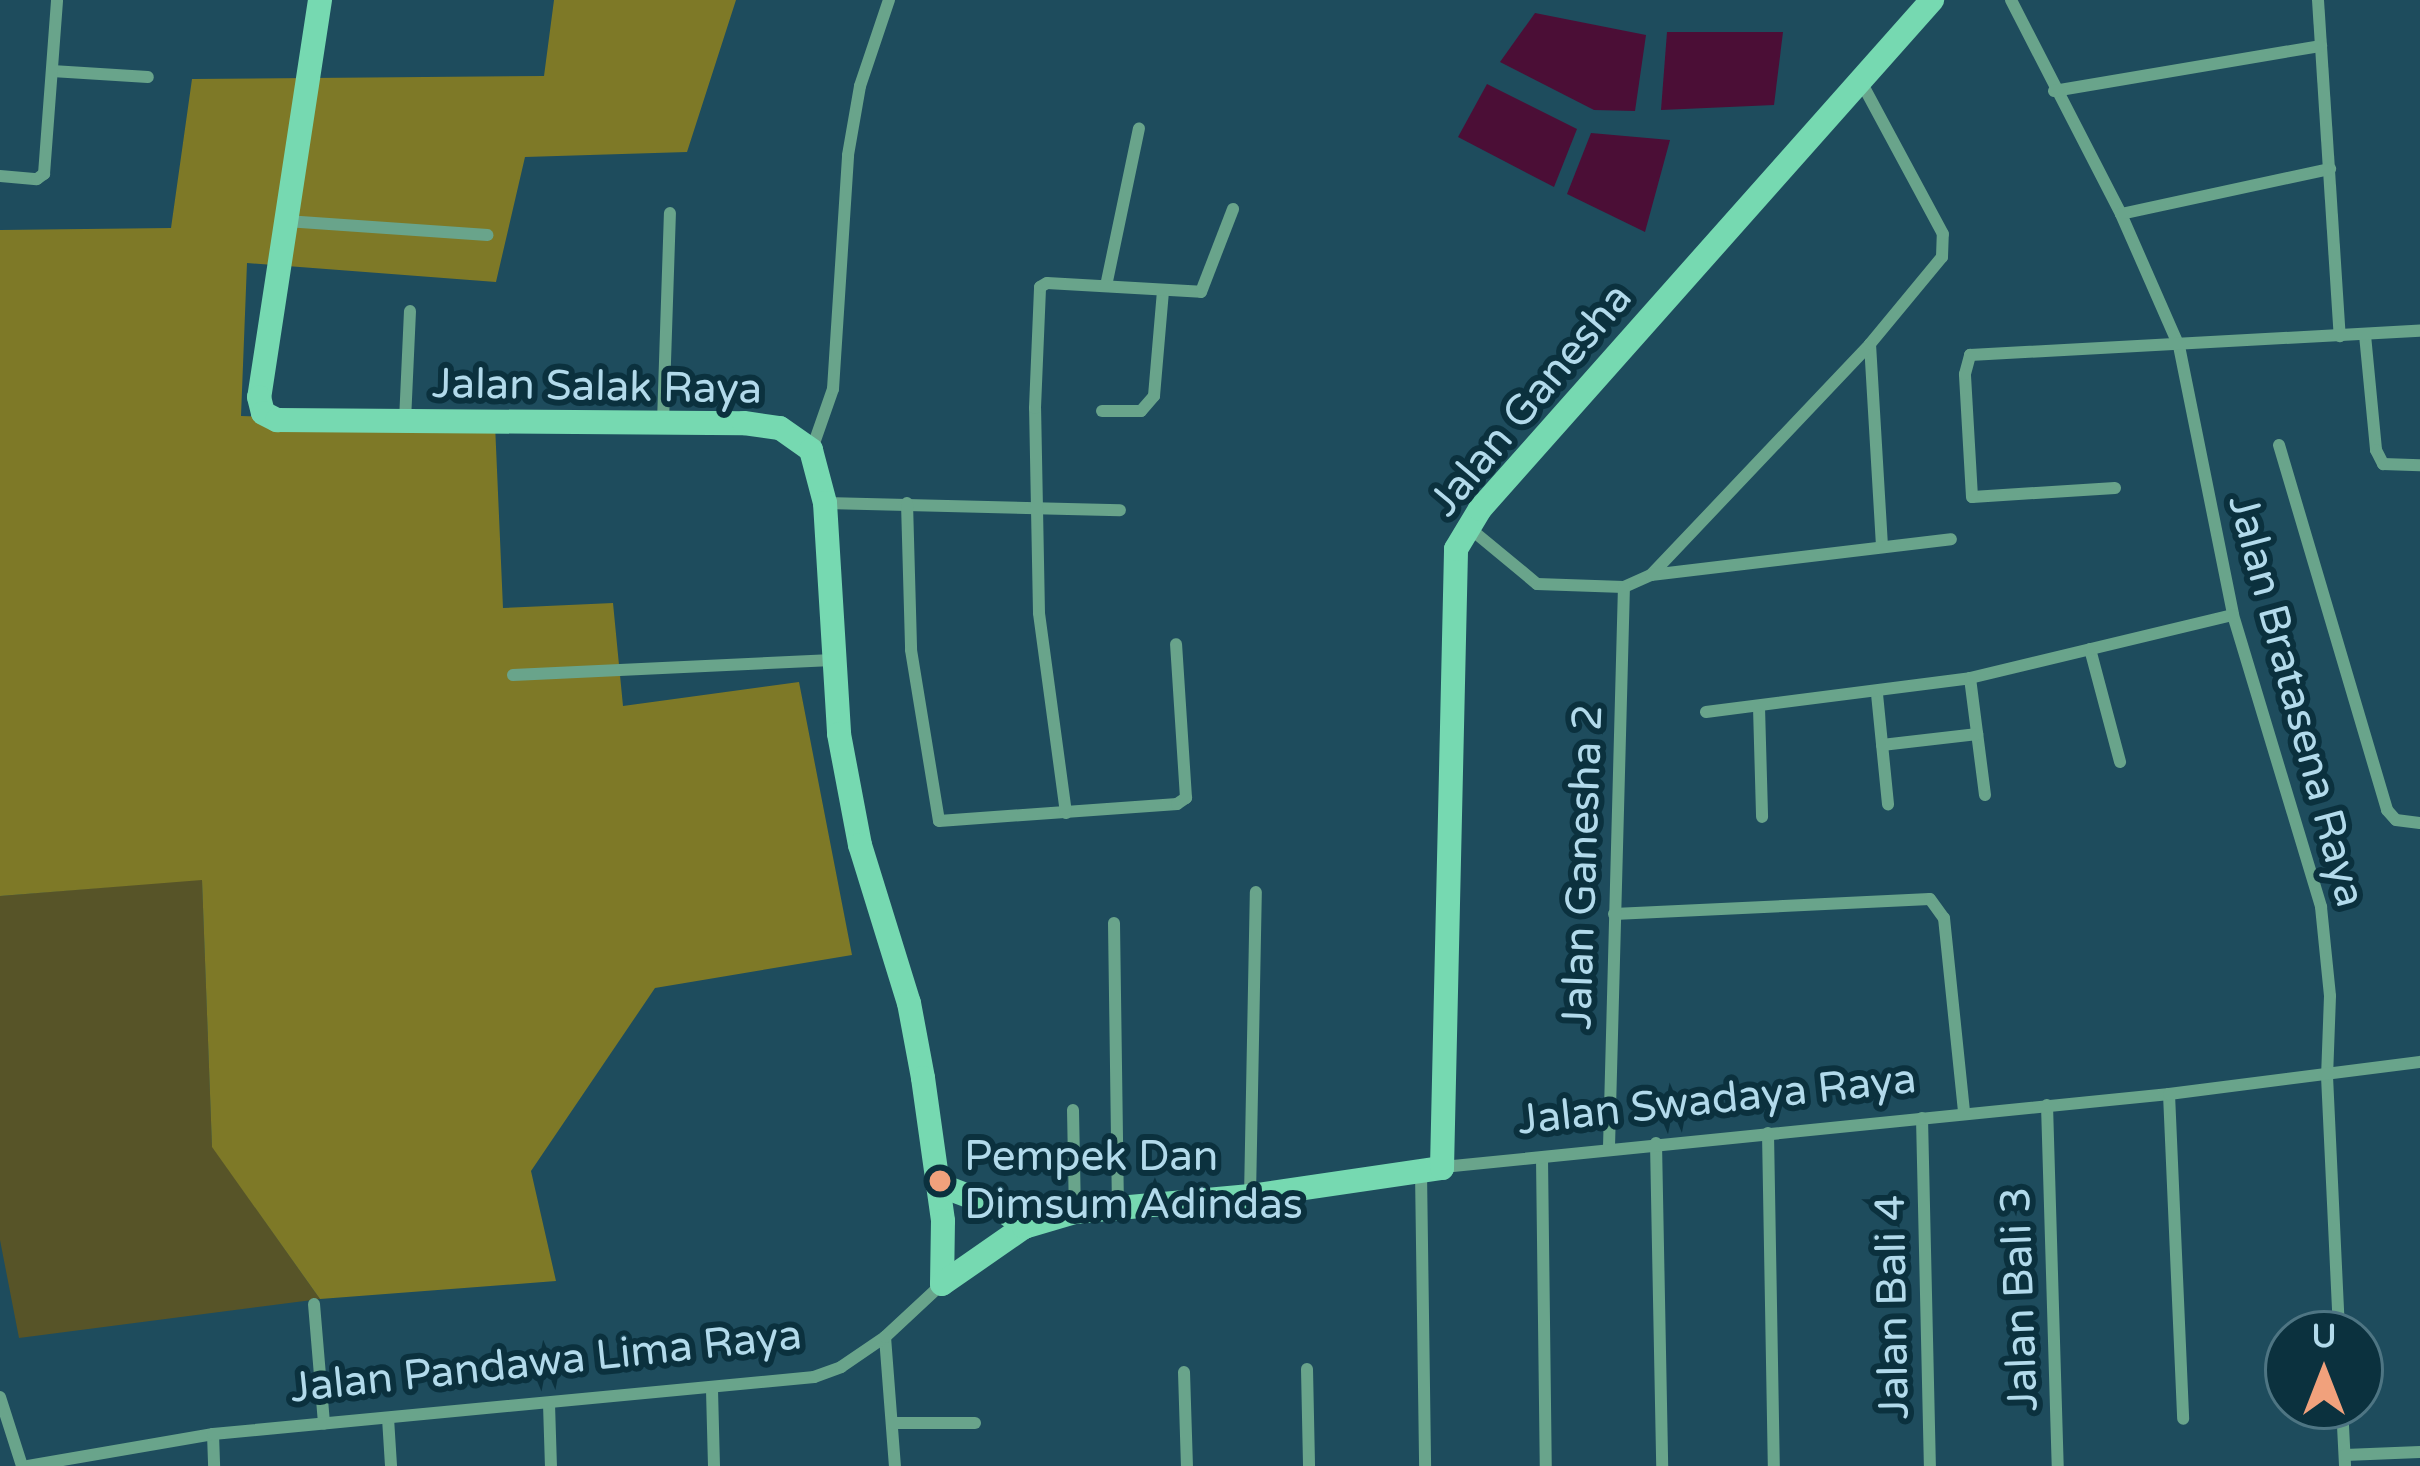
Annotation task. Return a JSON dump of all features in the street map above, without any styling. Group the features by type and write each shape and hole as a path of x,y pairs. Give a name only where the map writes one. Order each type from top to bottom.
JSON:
{"street":[{"path":"0,176 38,179 44,174 57,0"},
{"name":"Jalan Salak Raya","path":"320,0 260,397 263,412 277,420 780,428 811,450 825,502 833,660 850,794 909,1004 945,1244 942,1284"},
{"path":"811,450 833,389 848,155 860,86 889,0"},
{"name":"Jalan Ganesha","path":"1432,1169 1456,549 1466,526 1932,0"},
{"name":"Jalan Bratasena Raya","path":"2011,0 2121,214 2179,346 2233,615 2321,907 2330,996 2327,1076 2338,1310"},
{"path":"2318,0 2340,336"},
{"path":"2054,91 2321,46"},
{"path":"52,71 148,77"},
{"path":"1651,575 1870,344 1942,257 1942,234 1862,82"},
{"path":"1106,286 1139,128"},
{"path":"2121,214 2330,169"},
{"path":"1066,813 1042,654 1035,506 1040,287 1201,292 1233,209"},
{"path":"662,423 670,213"},
{"path":"286,220 488,235"},
{"path":"1102,411 1141,411 1154,396 1163,290"},
{"path":"405,422 410,311"},
{"path":"2115,488 1972,497 1965,374 1970,355 2420,331"},
{"path":"2365,335 2376,450 2383,464 2420,465"},
{"path":"1870,344 1882,544"},
{"path":"2279,445 2387,810 2396,820 2420,823"},
{"path":"825,502 1120,510"},
{"path":"908,502 911,650 935,814 948,823 1177,804 1186,798 1176,644"},
{"path":"1466,526 1537,584 1624,587 1651,575 1952,538"},
{"name":"Jalan Ganesha 2","path":"1609,1148 1624,587"},
{"path":"1706,712 1877,694 1970,678 2233,615"},
{"path":"2090,650 2120,762"},
{"path":"513,675 833,660"},
{"path":"1970,678 1985,794"},
{"path":"1877,694 1888,804"},
{"path":"1759,707 1762,817"},
{"path":"1882,745 1977,734"},
{"path":"1250,1196 1256,892"},
{"path":"1614,914 1930,899 1944,918 1964,1113"},
{"path":"1114,923 1118,1209"},
{"name":"Jalan Swadaya Raya","path":"1024,1227 1075,1212 1250,1196 1609,1148 2169,1094 2420,1062"},
{"path":"2169,1094 2183,1419"},
{"name":"Jalan Bali 3","path":"2047,1105 2058,1466"},
{"path":"1073,1110 1075,1212"},
{"name":"Jalan Bali 4","path":"1922,1118 1930,1466"},
{"path":"1768,1133 1774,1466"},
{"path":"1656,1143 1662,1466"},
{"path":"1542,1158 1546,1466"},
{"path":"1425,1466 1432,1169"},
{"path":"937,1184 1000,1208 1024,1227"},
{"name":"Jalan Pandawa Lima Raya","path":"32,1465 213,1434 814,1377 841,1367 885,1337 942,1284 1024,1227"},
{"path":"314,1304 324,1424"},
{"path":"885,1337 895,1466"},
{"path":"1307,1369 1309,1466"},
{"path":"1184,1372 1186,1466"},
{"path":"712,1390 714,1466"},
{"path":"0,1397 32,1465"},
{"path":"549,1404 551,1466"},
{"path":"388,1418 391,1466"},
{"path":"894,1423 975,1423"},
{"path":"2343,1430 2345,1461 2420,1451"},
{"path":"213,1434 214,1466"}],"shaded area":[{"path":"554,0 736,0 687,152 525,157 496,282 247,263 241,416 495,424 503,608 613,603 623,706 799,682 852,955 655,988 531,1171 556,1281 320,1299 212,1147 202,880 0,896 0,230 171,228 192,79 544,76"},
{"path":"1535,13 1646,35 1635,111 1594,110 1500,62"},
{"path":"1667,32 1783,32 1774,105 1661,110"},
{"path":"1487,84 1577,129 1554,187 1458,137"},
{"path":"1591,133 1670,140 1645,232 1567,194"},
{"path":"202,879 212,1146 320,1299 19,1338 0,1240 0,896"}],"place":[{"name":"Pempek Dan Dimsum Adindas","path":"940,1181"}]}
